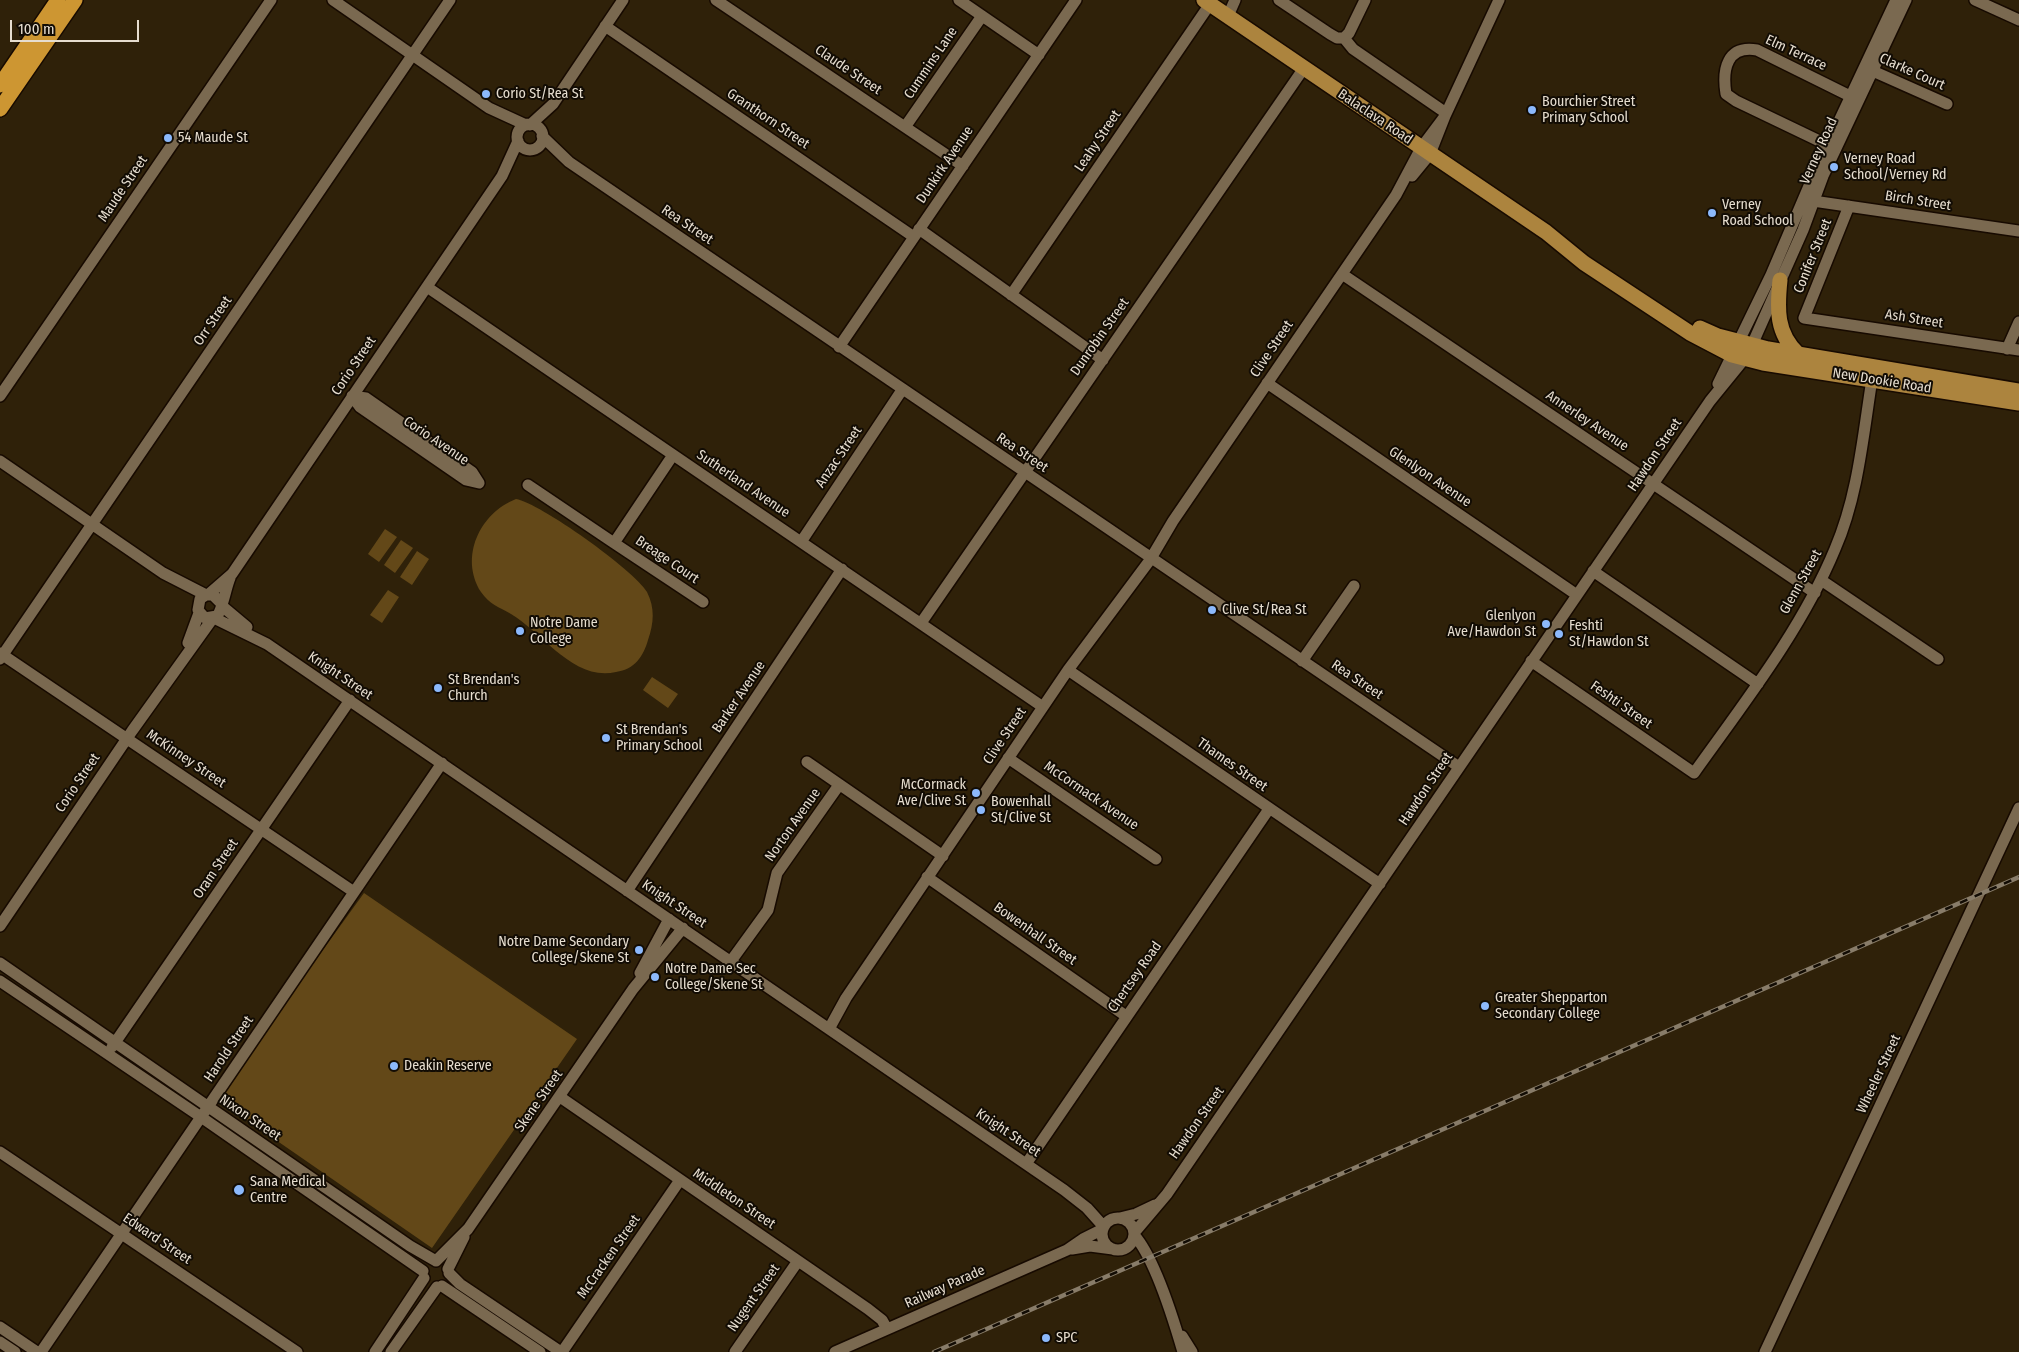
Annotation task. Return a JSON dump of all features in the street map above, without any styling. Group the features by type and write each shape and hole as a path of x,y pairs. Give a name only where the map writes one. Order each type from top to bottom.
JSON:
{"highway":[{"path":"0,85 58,0"},
{"path":"0,109 75,0"}],"main road":[{"name":"Balaclava Road","path":"1208,2 1546,232 1586,253 1707,332 1742,350"},
{"path":"1780,280 1780,329 1787,342 1798,354"},
{"name":"New Dookie Road","path":"1742,350 1798,354 2019,391"},
{"name":"New Dookie Road","path":"1742,350 1764,363 2019,404"}],"street":[{"name":"Maude Street","path":"0,396 271,0"},
{"path":"334,0 489,108 537,127 542,134"},
{"name":"Orr Street","path":"1,656 450,0"},
{"path":"489,108 518,139 522,147 533,149 541,143 542,134 553,104 623,0"},
{"name":"Claude Street","path":"716,0 963,166"},
{"path":"959,0 1039,55"},
{"name":"Dunkirk Avenue","path":"839,347 1076,0"},
{"path":"1228,16 1235,0"},
{"path":"1279,0 1337,38 1344,38 1349,33 1365,0"},
{"name":"Clive Street","path":"826,1027 1068,670 1124,593 1426,151 1499,0"},
{"name":"Verney Road","path":"1742,350 1771,275 1855,98 1896,0"},
{"name":"Verney Road","path":"1868,69 1906,0"},
{"path":"1975,0 2019,20"},
{"name":"Leahy Street","path":"1011,295 1208,2"},
{"name":"Cummins Lane","path":"905,127 982,16"},
{"name":"Granthorn Street","path":"605,26 1011,295 1103,360"},
{"path":"1344,38 1353,49 1445,114"},
{"name":"Elm Terrace","path":"1832,147 1743,105 1726,94 1724,83 1731,56 1737,50 1745,48 1757,50 1855,98"},
{"name":"Dunrobin Street","path":"921,623 1304,68"},
{"name":"Clarke Court","path":"1868,69 1947,104"},
{"path":"518,139 520,130 553,104"},
{"name":"Rea Street","path":"542,134 549,145 569,162 1024,474 1459,768"},
{"name":"Corio Street","path":"221,604 232,574 502,176 518,139"},
{"name":"Verney Road","path":"1742,350 1780,280 1813,201 1832,147"},
{"name":"Rea Street","path":"533,149 569,162"},
{"name":"Corio Street","path":"502,176 533,149"},
{"name":"Birch Street","path":"1813,201 2019,231"},
{"name":"Conifer Street","path":"1804,318 1849,206"},
{"name":"Annerley Avenue","path":"1342,274 1815,593"},
{"name":"Sutherland Avenue","path":"427,286 1043,707"},
{"name":"Ash Street","path":"1804,318 2019,350"},
{"path":"2006,349 2019,322"},
{"name":"Hawdon Street","path":"1134,1234 1167,1194 1710,401 1742,350"},
{"name":"Glenn Street","path":"1694,774 1758,684 1815,593 1835,549 1847,515 1857,474 1872,379"},
{"name":"Glenlyon Avenue","path":"1267,383 1577,595"},
{"name":"Anzac Street","path":"801,542 902,390"},
{"name":"Corio Avenue","path":"352,396 366,398 472,472 479,483 466,480 360,407 352,396"},
{"name":"Breage Court","path":"614,543 673,455"},
{"path":"0,461 163,573 193,599 198,610 205,618 214,618 220,613 221,604 216,597 163,573"},
{"name":"Breage Court","path":"528,485 703,602"},
{"name":"Barker Avenue","path":"628,891 842,570"},
{"path":"1593,571 1758,684"},
{"name":"Corio Street","path":"208,595 232,574"},
{"path":"1821,580 1938,658"},
{"path":"1302,661 1354,586"},
{"path":"198,610 200,599 208,595"},
{"name":"Knight Street","path":"221,604 268,644 1064,1190 1093,1214 1104,1228"},
{"name":"Corio Street","path":"180,661 198,610"},
{"name":"Corio Street","path":"0,924 180,661 214,618"},
{"name":"Knight Street","path":"214,618 268,644"},
{"name":"McKinney Street","path":"1,656 354,892"},
{"name":"Feshti Street","path":"1531,661 1694,774"},
{"name":"Thames Street","path":"1068,670 1380,884"},
{"name":"Oram Street","path":"107,1055 350,700"},
{"name":"McCormack Avenue","path":"1008,758 1156,859"},
{"path":"807,762 943,856"},
{"name":"Harold Street","path":"41,1352 442,763"},
{"name":"Norton Avenue","path":"731,962 768,910 777,874 839,784"},
{"name":"Chertsey Road","path":"1026,1164 1269,808"},
{"name":"Wheeler Street","path":"1765,1352 2019,808"},
{"name":"Bowenhall Street","path":"927,877 1126,1016"},
{"name":"Skene Street","path":"633,988 669,919"},
{"name":"Skene Street","path":"436,1261 468,1229 633,988 683,928"},
{"name":"Nixon Street","path":"0,963 410,1246 436,1261"},
{"name":"Nixon Street","path":"0,981 201,1117 424,1275"},
{"name":"Middleton Street","path":"560,1097 875,1314 882,1320 887,1329"},
{"name":"Edward Street","path":"0,1152 297,1352"},
{"name":"McCracken Street","path":"562,1352 680,1180"},
{"name":"Knight Street","path":"1064,1190 1118,1218"},
{"name":"Hawdon Street","path":"1118,1218 1148,1209 1167,1194"},
{"path":"1156,1278 1138,1253 1121,1249 1105,1242 1104,1228 1109,1221 1118,1218 1131,1225 1134,1234 1146,1251 1176,1328 1183,1352"},
{"name":"Railway Parade","path":"835,1352 1067,1250 1104,1228"},
{"name":"Skene Street","path":"449,1271 468,1229"},
{"path":"1121,1249 1132,1243 1134,1234"},
{"name":"Railway Parade","path":"1067,1250 1090,1246 1121,1249"},
{"name":"Nugent Street","path":"735,1352 798,1260"},
{"path":"375,1352 424,1275 428,1264 436,1261 444,1263 460,1284 562,1352"},
{"path":"391,1352 439,1286 448,1281 449,1271"},
{"path":"424,1275 428,1284 439,1286 540,1352"},
{"path":"0,1327 36,1352"},
{"path":"1176,1328 1192,1352"},
{"path":"0,1342 15,1352 22,1342"}],"shaded area":[{"path":"516,499 528,503 565,524 606,554 639,582 647,592 653,616 652,628 644,652 633,665 616,672 601,673 586,670 560,654 523,622 491,602 481,592 475,579 472,565 473,551 477,538 483,525 492,515"},
{"path":"385,529 397,537 379,562 368,554"},
{"path":"401,540 413,548 395,573 384,565"},
{"path":"417,551 429,559 412,585 400,577"},
{"path":"388,590 399,597 382,623 370,615"},
{"path":"652,677 678,694 668,708 643,690"},
{"name":"Deakin Reserve","path":"364,893 577,1039 432,1248 218,1100 288,998"}],"railway":[{"path":"934,1352 2019,877"}],"place":[{"name":"Corio St/Rea St","path":"486,94"},
{"name":"Bourchier Street Primary School","path":"1532,110"},
{"name":"54 Maude St","path":"168,138"},
{"name":"Verney Road School/Verney Rd","path":"1834,167"},
{"name":"Verney Road School","path":"1712,213"},
{"name":"Clive St/Rea St","path":"1212,610"},
{"name":"Glenlyon Ave/Hawdon St","path":"1546,624"},
{"name":"Notre Dame College","path":"520,631"},
{"name":"Feshti St/Hawdon St","path":"1559,634"},
{"name":"St Brendan's Church","path":"438,688"},
{"name":"St Brendan's Primary School","path":"606,738"},
{"name":"McCormack Ave/Clive St","path":"976,793"},
{"name":"Bowenhall St/Clive St","path":"981,810"},
{"name":"Notre Dame Secondary College/Skene St","path":"639,950"},
{"name":"Notre Dame Sec College/Skene St","path":"655,977"},
{"name":"Greater Shepparton Secondary College","path":"1485,1006"},
{"name":"Deakin Reserve","path":"394,1066"},
{"name":"Sana Medical Centre","path":"239,1190"},
{"name":"SPC","path":"1046,1338"}]}
